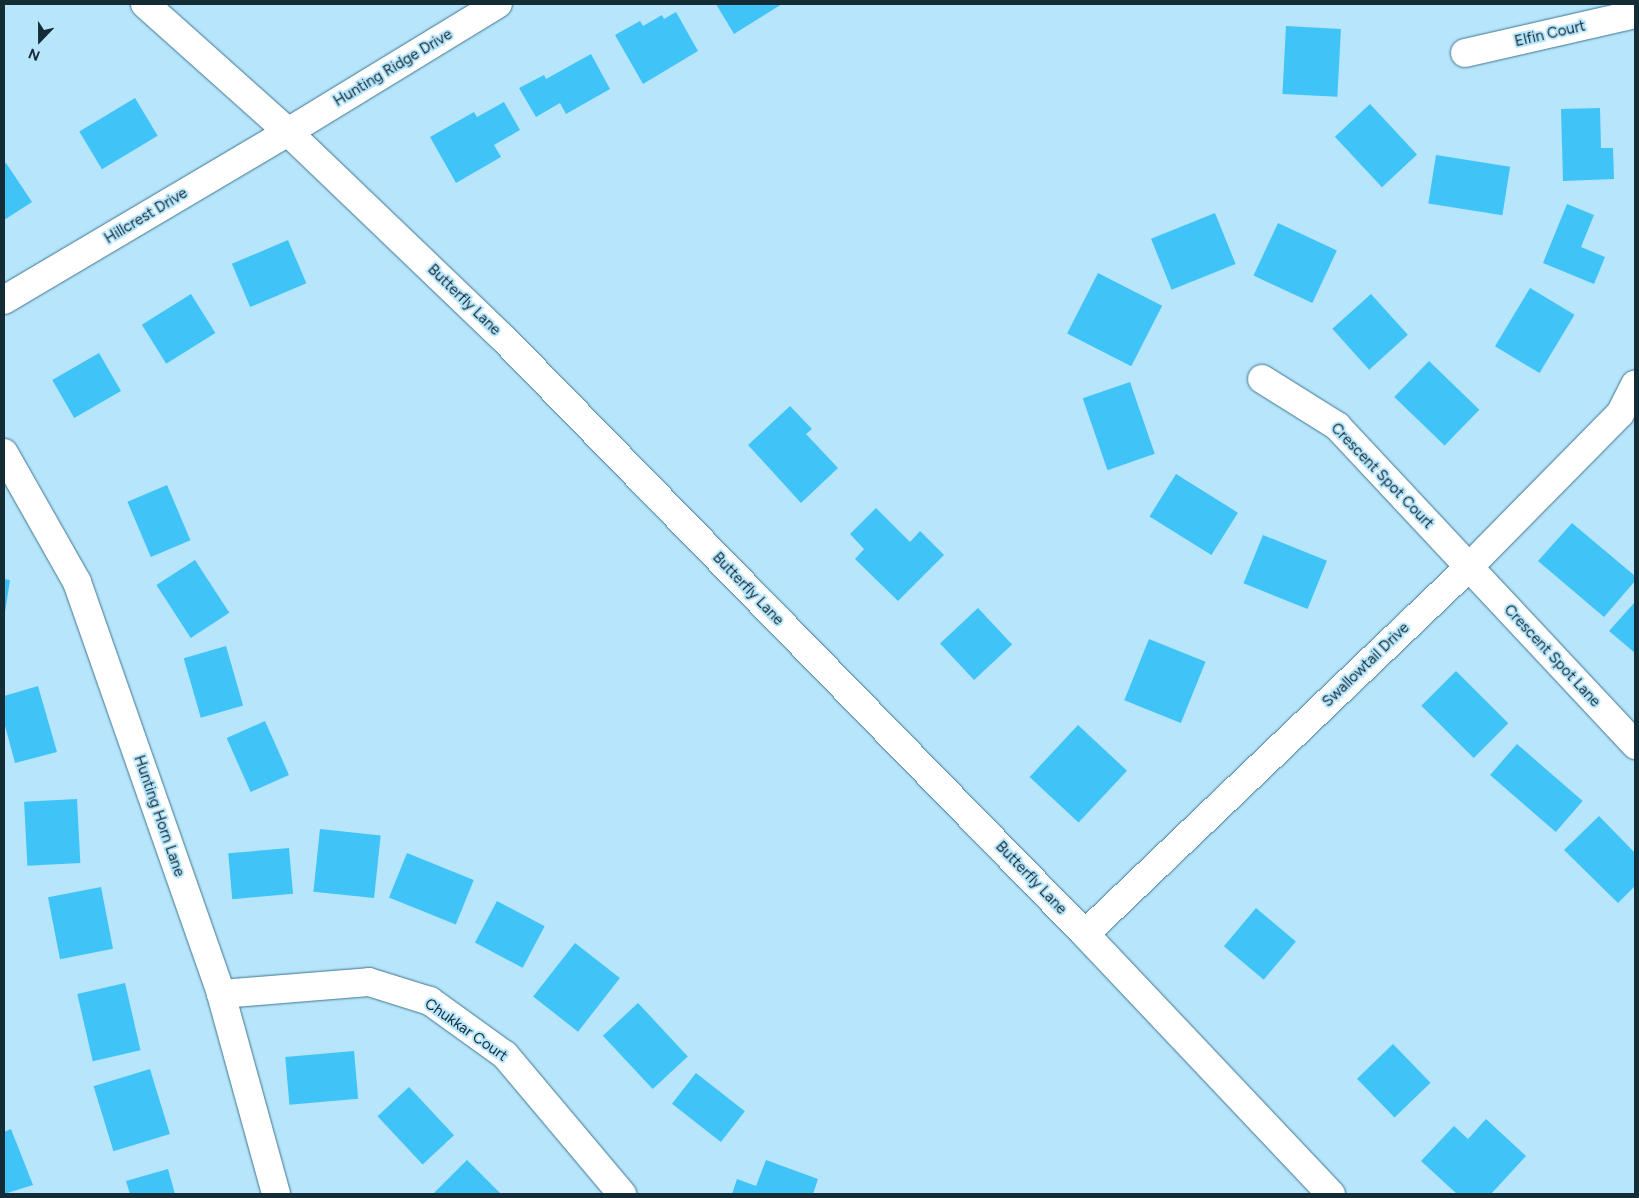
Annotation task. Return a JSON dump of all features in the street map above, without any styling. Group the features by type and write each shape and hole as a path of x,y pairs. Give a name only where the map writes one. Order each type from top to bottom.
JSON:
{"street":[{"name":"Butterfly Lane","path":"144,4 288,132 503,338 1085,934 1331,1194"},
{"name":"Hunting Ridge Drive","path":"288,132 498,4"},
{"name":"Elfin Court","path":"1465,53 1635,14"},
{"name":"Hillcrest Drive","path":"4,300 288,132"},
{"name":"Crescent Spot Court","path":"1262,379 1337,426 1468,568"},
{"name":"Swallowtail Drive","path":"1085,934 1468,568 1620,414 1635,385"},
{"name":"Hunting Horn Lane","path":"4,453 78,582 221,994 276,1194"},
{"name":"Crescent Spot Lane","path":"1468,568 1635,744"},
{"name":"Chukkar Court","path":"221,994 369,982 430,1001 505,1055 622,1194"}],"building":[{"path":"716,4 782,4 734,34"},
{"path":"676,12 698,51 643,84 615,35 640,21 643,26 662,15 664,19"},
{"path":"1286,26 1341,29 1337,97 1282,94"},
{"path":"591,54 610,89 566,114 560,103 536,117 519,88 544,75 546,79"},
{"path":"135,98 158,136 102,169 79,131"},
{"path":"504,102 520,130 494,145 501,157 456,183 430,137 474,112 477,117"},
{"path":"1370,104 1417,154 1382,187 1335,137"},
{"path":"1600,108 1601,148 1613,148 1614,179 1563,181 1561,109"},
{"path":"1436,155 1510,167 1502,215 1428,203"},
{"path":"6,163 32,202 4,220 4,164"},
{"path":"1567,204 1594,215 1581,247 1605,257 1594,284 1543,263"},
{"path":"1215,213 1236,264 1172,290 1151,239"},
{"path":"1278,223 1337,250 1312,303 1253,276"},
{"path":"288,240 306,283 250,307 232,264"},
{"path":"1098,273 1162,306 1131,366 1067,334"},
{"path":"1530,288 1575,315 1540,373 1495,346"},
{"path":"191,294 215,333 166,364 142,325"},
{"path":"1371,294 1408,335 1369,370 1332,329"},
{"path":"99,353 121,391 74,418 52,380"},
{"path":"1429,361 1479,410 1445,446 1394,397"},
{"path":"1130,382 1155,454 1107,470 1083,398"},
{"path":"790,406 812,429 806,434 838,468 801,503 748,445"},
{"path":"1176,474 1238,513 1211,555 1150,516"},
{"path":"167,485 190,540 151,557 127,502"},
{"path":"876,508 910,542 920,531 944,555 898,601 855,559 864,549 850,534"},
{"path":"1572,523 1635,576 1635,581 1604,617 1538,561"},
{"path":"1263,535 1327,561 1307,609 1244,583"},
{"path":"195,560 229,613 191,638 156,585"},
{"path":"4,579 10,580 5,612 4,612"},
{"path":"1635,602 1635,653 1609,631"},
{"path":"978,608 1012,645 974,680 940,643"},
{"path":"1149,639 1206,662 1181,723 1124,700"},
{"path":"226,646 243,706 201,718 184,658"},
{"path":"1456,671 1508,723 1474,758 1421,706"},
{"path":"38,686 57,752 15,763 4,722 4,696"},
{"path":"265,721 289,775 251,792 227,738"},
{"path":"1078,725 1127,771 1079,823 1030,777"},
{"path":"1517,744 1583,801 1556,832 1490,775"},
{"path":"77,799 80,863 27,866 24,802"},
{"path":"1599,816 1635,853 1635,886 1618,903 1564,850"},
{"path":"320,829 381,835 374,898 313,892"},
{"path":"289,848 293,894 232,899 228,853"},
{"path":"407,853 474,880 456,924 389,898"},
{"path":"101,887 113,949 60,959 48,897"},
{"path":"497,901 545,926 523,968 475,942"},
{"path":"1256,908 1296,941 1264,980 1224,946"},
{"path":"575,943 620,978 578,1032 533,997"},
{"path":"125,983 141,1050 93,1061 77,994"},
{"path":"638,1003 688,1056 653,1089 603,1036"},
{"path":"1393,1044 1431,1083 1395,1118 1357,1079"},
{"path":"354,1051 358,1099 289,1105 285,1057"},
{"path":"150,1069 170,1134 113,1151 94,1086"},
{"path":"696,1073 745,1111 721,1142 672,1104"},
{"path":"409,1087 454,1135 423,1165 378,1116"},
{"path":"1486,1119 1526,1156 1491,1194 1457,1194 1421,1161 1454,1126 1468,1139"},
{"path":"11,1129 33,1185 4,1194 4,1132"},
{"path":"467,1160 501,1194 433,1194"},
{"path":"766,1160 818,1179 813,1194 732,1194 737,1179 756,1186"},
{"path":"168,1169 175,1194 130,1194 126,1181"}]}
